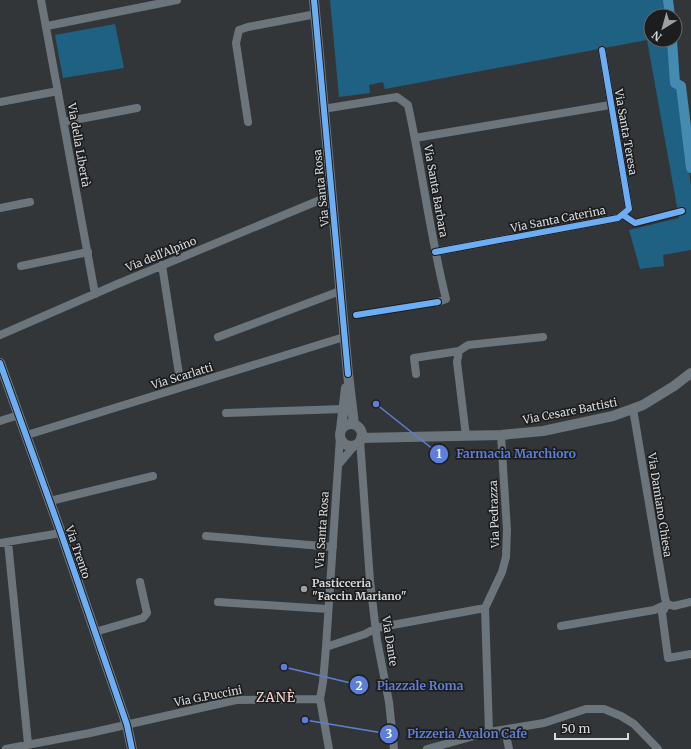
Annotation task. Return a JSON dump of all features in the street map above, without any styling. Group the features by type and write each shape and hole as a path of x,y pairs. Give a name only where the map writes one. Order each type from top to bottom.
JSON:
{"street":[{"name":"Via della Libertà","path":"41,0 95,294"},
{"path":"46,26 177,0"},
{"name":"Via Santa Rosa","path":"314,0 344,337 354,424"},
{"path":"248,122 236,43 240,30 248,27 316,14"},
{"name":"Via Santa Teresa","path":"602,50 610,105 629,209 623,215"},
{"path":"0,102 58,91"},
{"path":"323,109 397,98 408,105 415,138"},
{"name":"Via Santa Teresa","path":"415,138 610,105"},
{"path":"64,122 137,108"},
{"name":"Via Santa Barbara","path":"415,138 435,252 446,299 438,302"},
{"name":"Via dell'Alpino","path":"0,335 162,265 332,195"},
{"path":"0,208 30,202"},
{"name":"Via Santa Caterina","path":"435,252 618,218 623,215"},
{"path":"21,266 88,252"},
{"path":"162,265 179,374"},
{"path":"218,337 340,291"},
{"name":"Via Scarlatti","path":"27,435 344,337"},
{"path":"416,374 414,358 458,351 468,345 544,337"},
{"path":"458,351 457,362 466,436"},
{"name":"Via Trento","path":"0,363 27,435 127,725 132,749"},
{"name":"Via Cesare Battisti","path":"359,439 378,436 501,435 543,431 613,416 633,409 658,396 691,373"},
{"name":"Via Santa Rosa","path":"329,749 320,699 326,647 339,464 338,455 348,374"},
{"path":"226,413 343,409"},
{"name":"Via Damiano Chiesa","path":"633,409 667,604"},
{"path":"0,420 19,416"},
{"path":"348,424 354,424 359,439 347,445 341,433 348,424"},
{"name":"Via Pedrazza","path":"489,732 484,608 502,572 506,557 507,530 501,435"},
{"path":"339,464 359,439"},
{"name":"Via Dante","path":"359,439 370,581 376,628 389,702 394,749"},
{"path":"50,501 153,476"},
{"path":"28,744 4,542 61,533"},
{"path":"206,536 333,547"},
{"path":"95,632 143,618 147,613 140,582"},
{"path":"218,602 328,609"},
{"path":"561,626 654,610 667,604 674,606 691,602"},
{"path":"667,604 662,614 668,658 691,654"},
{"path":"326,647 365,634 376,628 484,608"},
{"name":"Via G.Puccini","path":"6,749 127,725 236,700 320,699"},
{"path":"427,749 489,732 544,723 586,709 604,709 621,716 634,724 658,749"},
{"path":"505,730 509,749"}],"shaded area":[{"path":"330,0 666,0 668,8 643,8 643,41 385,89 383,82 369,85 370,93 339,97"},
{"path":"115,24 124,68 63,78 55,35"},
{"path":"648,48 673,48 691,186 691,250 663,255 664,266 640,269 629,230 679,218"}],"waterway":[{"path":"668,0 669,8"},
{"path":"673,48 675,83 681,86 691,168"}],"cycle path":[{"path":"314,0 348,374"},
{"path":"435,252 618,218 629,209 602,50"},
{"path":"623,215 635,223 682,211"},
{"path":"356,315 438,302"},
{"path":"0,363 61,533 127,725 132,749"}],"place":[{"name":"Farmacia Marchioro","path":"376,404"},
{"name":"Pasticceria \"Faccin Mariano\"","path":"304,589"},
{"name":"Piazzale Roma","path":"284,667"},
{"name":"Pizzeria Avalon Cafe","path":"305,720"}],"district":[{"name":"ZANÈ","path":"276,697"}]}
